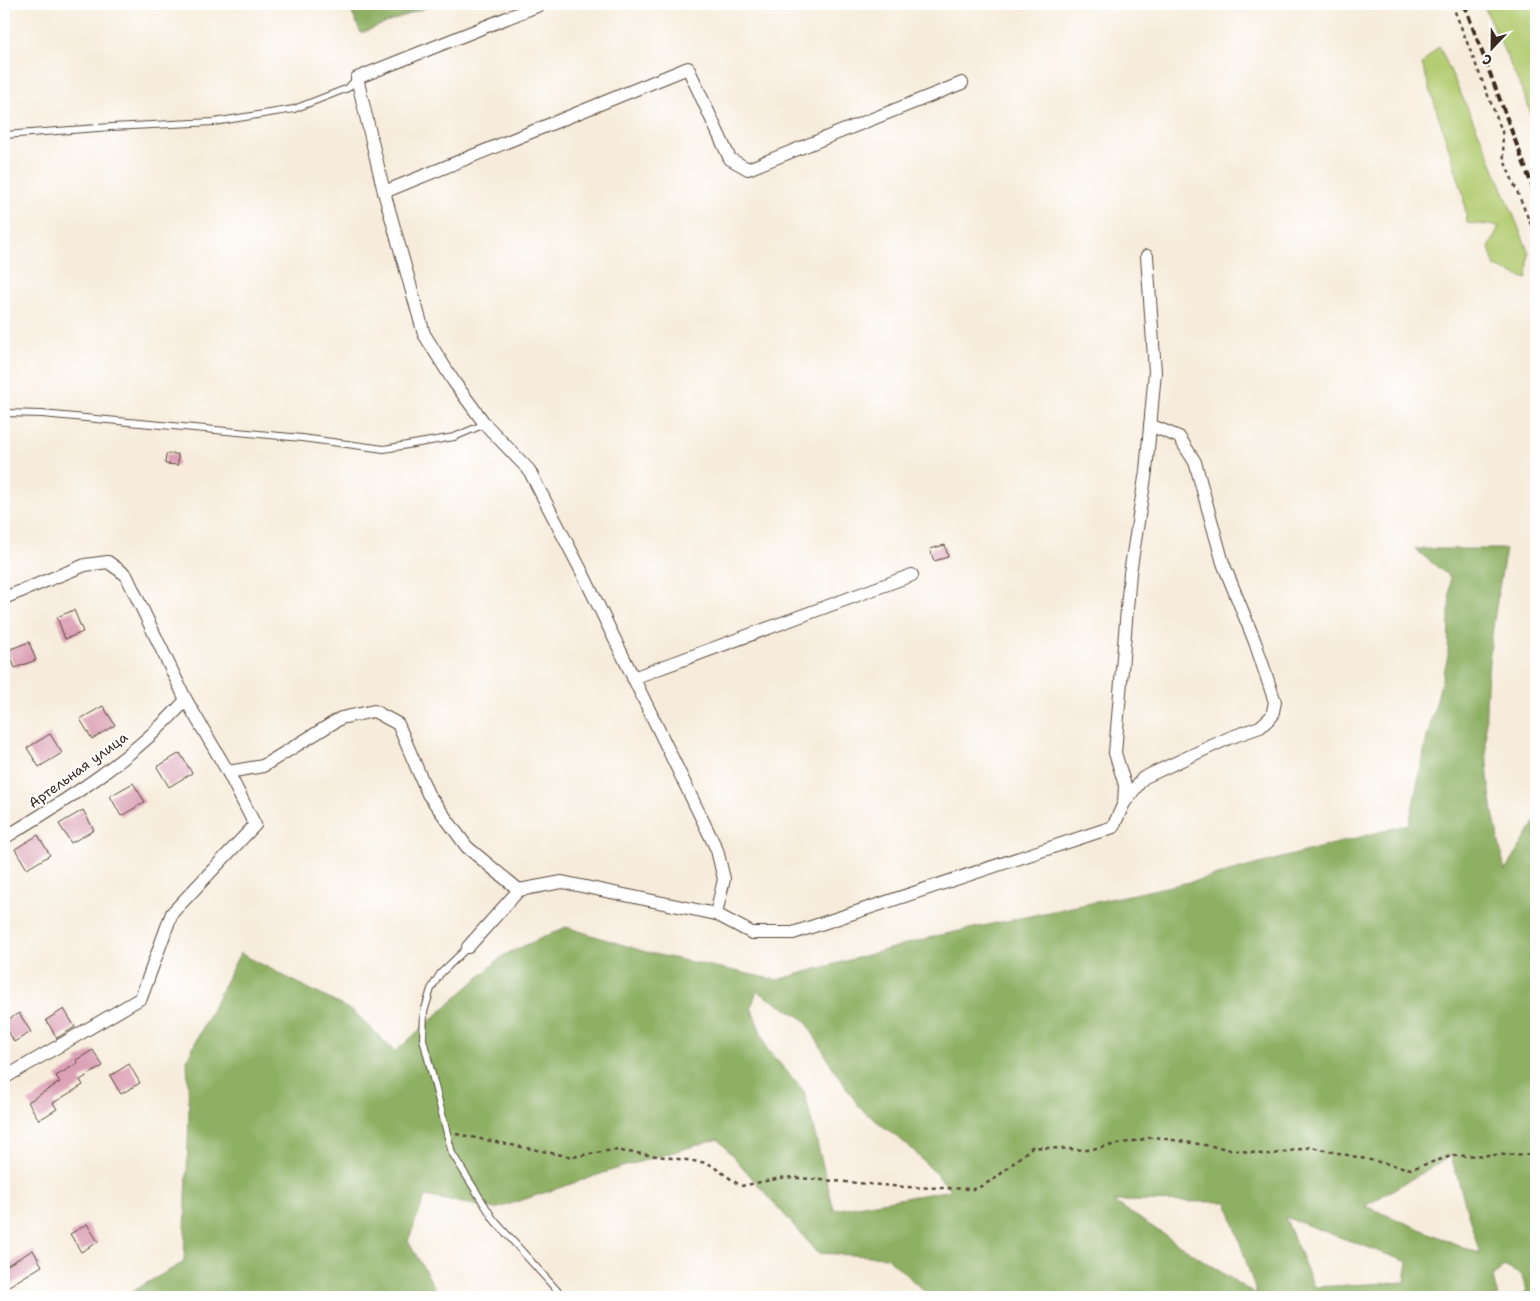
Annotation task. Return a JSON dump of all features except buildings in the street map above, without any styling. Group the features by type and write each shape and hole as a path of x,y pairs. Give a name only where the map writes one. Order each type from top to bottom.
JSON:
{"street":[{"path":"542,4 357,78 384,192 424,334 454,382 485,424 529,470 584,574 717,850 724,879 716,914"},
{"path":"384,192 688,68 730,159 748,169 962,84"},
{"path":"1124,804 1125,785 1114,753 1130,573 1146,471 1155,372 1147,256"},
{"path":"468,947 519,890 562,882 716,914 752,933 793,933 1113,827 1124,804 1143,778 1229,738 1260,728 1272,716 1275,702 1255,642 1223,563 1195,462 1179,437 1150,425"},
{"path":"4,598 85,565 108,562 126,575 186,700 228,772 254,825 172,913 141,998 4,1078"},
{"path":"633,678 912,576"},
{"name":"Артельная улица","path":"4,838 116,765 170,718 186,700"},
{"path":"228,772 263,766 341,718 374,711 398,724 428,794 468,847 519,890"}],"lane":[{"path":"4,135 214,122 294,109 348,88 357,78"},
{"path":"4,413 42,414 302,438 384,449 454,437 485,424"},
{"path":"468,947 440,974 431,989 424,1012 423,1039 452,1153 494,1220 564,1297"}],"path":[{"path":"1452,4 1502,131 1504,160 1536,237"},
{"path":"447,1132 572,1157 613,1150 708,1163 741,1186 786,1177 905,1187 976,1189 996,1178 1032,1147 1087,1150 1154,1136 1268,1155 1310,1147 1411,1169 1451,1156 1536,1154"}],"green space":[{"path":"348,4 434,4 361,33"},
{"path":"1483,4 1536,4 1536,128 1526,99"},
{"path":"1439,46 1488,153 1529,253 1527,279 1495,267 1489,248 1499,226 1467,223 1463,193 1422,64"},
{"path":"1415,549 1506,549 1491,639 1488,670 1486,700 1487,761 1493,812 1505,871 1536,821 1536,1297 1521,1297 1527,1290 1521,1275 1504,1266 1493,1278 1498,1297 935,1297 927,1294 887,1257 818,1253 718,1139 622,1167 495,1209 425,1196 408,1241 440,1297 122,1297 184,1262 189,1112 187,1059 240,953 354,1012 395,1052 504,955 566,927 649,953 777,980 936,936 1199,880 1409,824 1427,738 1448,656 1450,577","holes":["757,991 805,1020 835,1071 861,1109 912,1149 951,1190 834,1210 804,1091 767,1049 751,1007","1451,1156 1480,1254 1365,1206","1113,1201 1227,1202 1256,1295","1285,1217 1408,1262 1405,1282 1314,1287"]}],"railway":[{"path":"1464,4 1536,196"}]}
